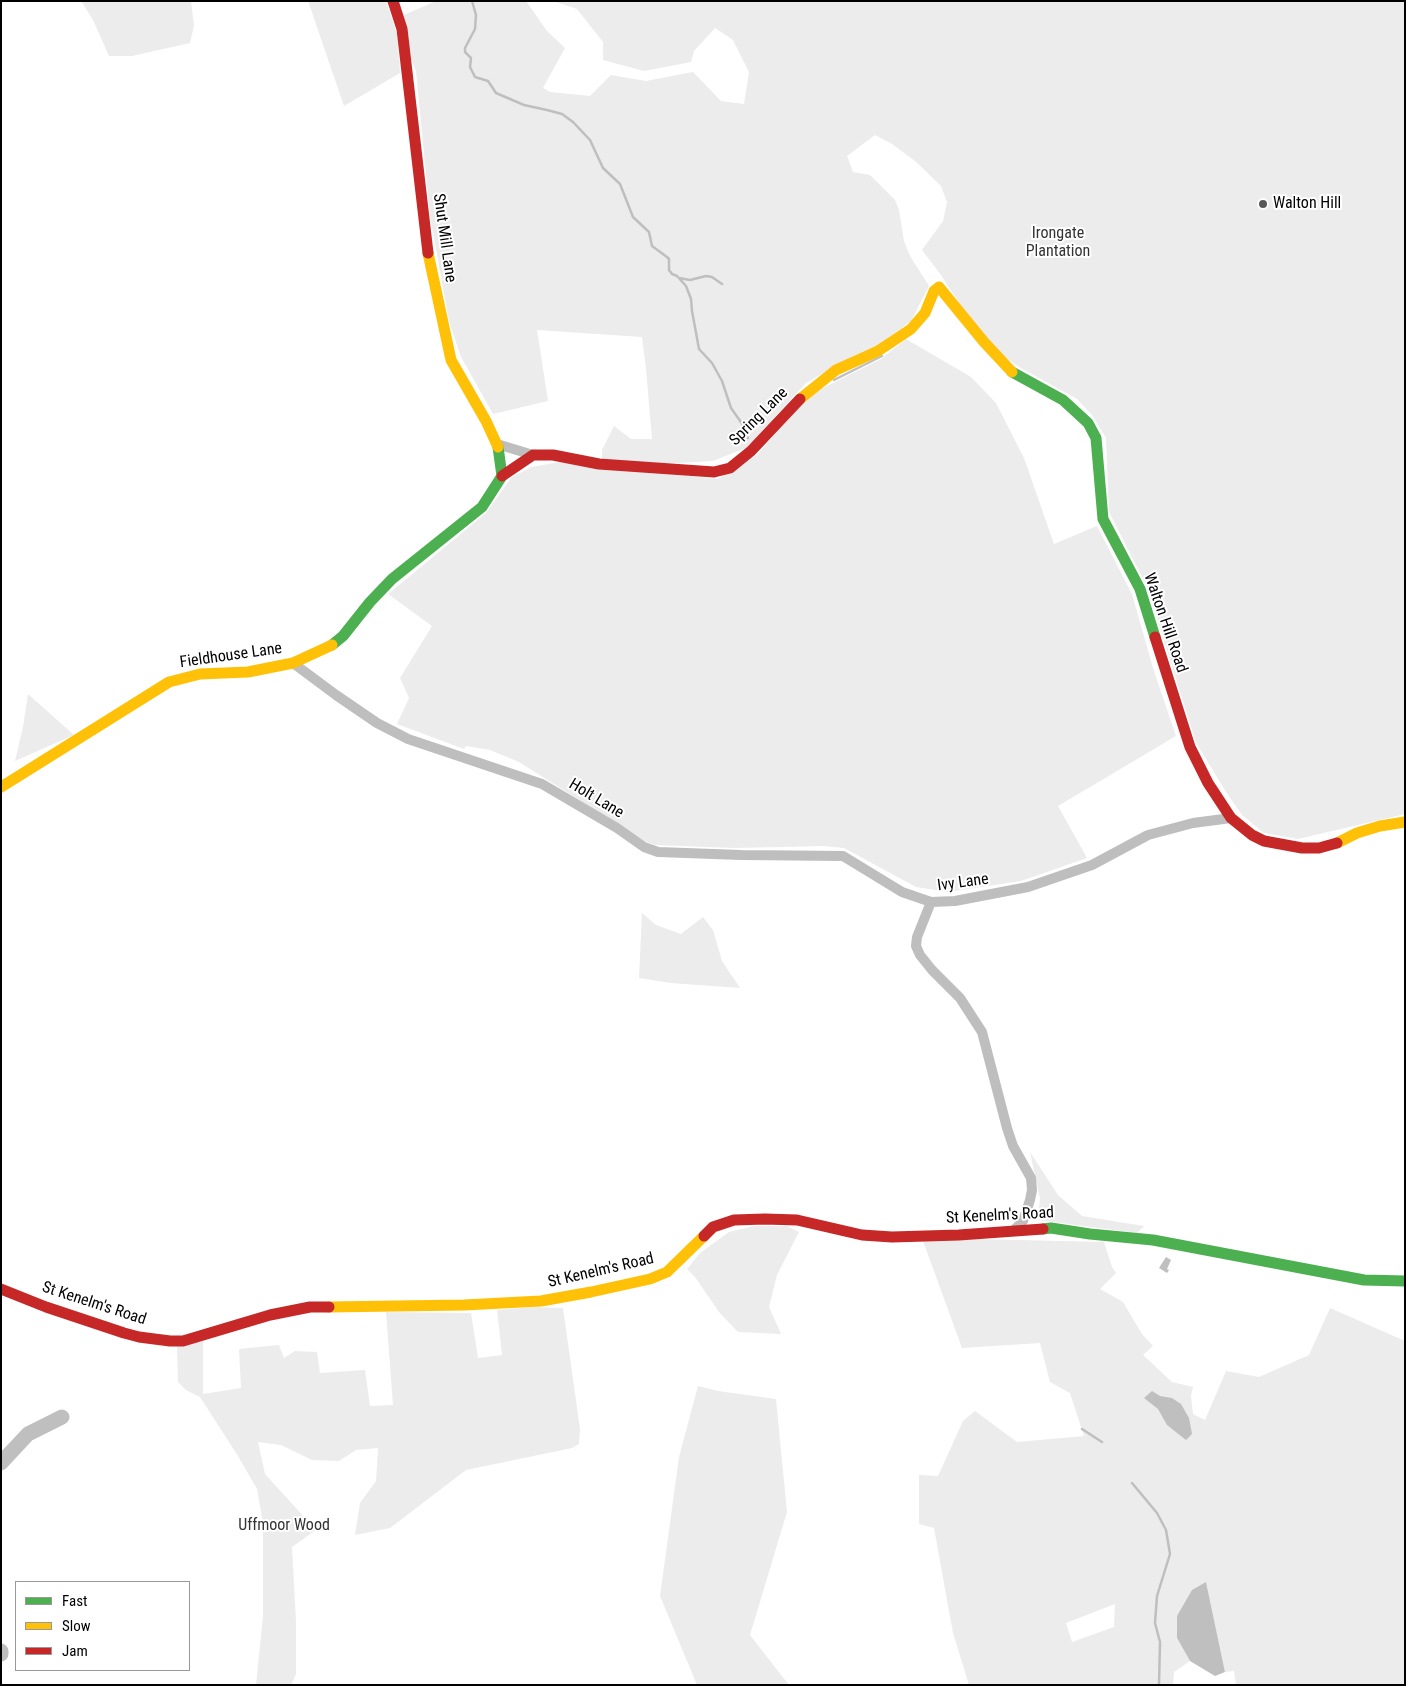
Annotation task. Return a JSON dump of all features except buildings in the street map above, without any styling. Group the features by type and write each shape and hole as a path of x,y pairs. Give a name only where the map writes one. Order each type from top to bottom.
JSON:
{"street":[{"name":"Shut Mill Lane","path":"393,1 402,29 426,244 451,360 486,421 496,444 502,472"},
{"name":"Spring Lane","path":"496,444 533,455 553,455 599,464 714,472 730,468 750,451 794,404 836,370 878,351 911,329 925,313 934,291 939,286"},
{"name":"Walton Hill Road","path":"939,286 984,342 1013,374 1063,400 1088,422 1096,438 1103,519 1140,589 1190,747 1208,783 1231,818 1252,835 1264,841 1302,848 1319,848 1335,844 1357,833 1380,826 1405,822"},
{"path":"502,472 533,455"},
{"name":"Fieldhouse Lane","path":"1,787 169,682 200,674 248,672 293,663 320,652 343,636 370,602 392,579 482,507 502,472"},
{"name":"Holt Lane","path":"293,663 377,723 408,739 542,784 644,847 658,852 843,856 902,892 930,902"},
{"name":"Ivy Lane","path":"1015,1230 1023,1221 1030,1200 1032,1190 1031,1178 1013,1146 982,1032 960,998 932,970 920,955 916,946 917,937 930,902 955,901 1028,887 1092,865 1148,835 1193,823 1231,818"},
{"name":"St Kenelm's Road","path":"1,1289 46,1307 124,1333 162,1340 184,1341 270,1315 310,1307 464,1305 541,1301 650,1279 667,1272 714,1227 734,1220 797,1220 862,1235 892,1237 959,1235 1051,1228 1153,1240 1364,1280 1405,1281"}],"green space":[{"path":"81,1 191,1 194,26 190,43 132,56 109,56 93,20"},
{"path":"308,1 386,1 397,34 400,73 344,106"},
{"name":"Irongate Plantation","path":"436,1 526,1 547,31 565,48 543,88 550,92 590,96 611,75 646,81 693,72 721,101 744,104 749,72 733,40 715,28 694,51 691,62 644,71 603,60 603,42 577,9 553,1 1405,1 1405,814 1298,839 1264,833 1242,815 1196,743 1148,589 1109,512 1106,438 1092,415 1077,399 1019,367 984,342 941,275 922,250 943,221 947,202 941,186 915,161 892,144 875,135 847,156 853,172 870,175 895,200 899,210 904,241 910,256 929,286 911,321 878,345 853,356 806,383 746,448 713,461 660,464 602,459 602,450 614,426 631,439 652,439 642,337 537,330 548,401 493,414 461,357 449,321 430,216 416,71 411,59 404,15"},
{"path":"906,339 971,377 996,403 1024,458 1054,544 1097,526 1132,594 1153,668 1176,736 1058,806 1087,858 1021,881 948,892 916,887 844,848 824,846 734,848 655,845 644,841 519,762 490,750 466,746 464,749 397,724 409,698 400,678 432,626 388,594 486,513 511,478 531,467 560,462 718,479 757,455 809,395 881,359"},
{"path":"28,694 74,735 15,761 23,727"},
{"path":"642,913 656,925 681,934 703,917 713,930 722,961 740,988 671,983 639,978"},
{"path":"1030,1152 1058,1195 1082,1216 1144,1226 1137,1233 1038,1220 1040,1198"},
{"path":"754,1226 787,1226 799,1232 777,1275 769,1307 781,1334 738,1332 719,1312 695,1277 687,1269 700,1253 729,1232"},
{"path":"976,1239 1104,1242 1112,1267 1116,1273 1100,1289 1123,1302 1142,1334 1153,1346 1143,1355 1172,1382 1193,1387 1191,1396 1193,1414 1205,1420 1226,1371 1259,1377 1309,1355 1330,1308 1405,1341 1405,1685 1236,1685 1234,1671 1225,1672 1206,1582 1177,1638 1190,1661 1174,1672 1173,1685 969,1685 953,1633 934,1528 919,1524 919,1475 938,1476 963,1421 975,1411 1017,1442 1084,1436 1070,1393 1050,1382 1040,1343 962,1348 923,1241","holes":["1115,1604 1114,1627 1072,1642 1066,1623"]},
{"name":"Uffmoor Wood","path":"535,1307 563,1308 580,1429 579,1444 572,1448 466,1470 390,1528 355,1535 360,1503 376,1481 378,1448 356,1450 339,1461 312,1460 281,1445 258,1442 265,1474 316,1530 292,1547 296,1622 296,1674 291,1685 256,1685 263,1616 263,1523 257,1489 200,1397 186,1390 178,1382 177,1346 203,1341 203,1394 241,1388 239,1349 279,1345 284,1358 295,1351 317,1352 320,1373 365,1370 370,1406 393,1405 386,1312 471,1313 478,1358 502,1355 497,1310"},
{"path":"698,1386 718,1391 776,1399 787,1512 750,1635 789,1685 697,1685 660,1596 679,1457"}],"shaded area":[{"path":"1166,1257 1171,1260 1167,1273 1159,1268"},
{"path":"1152,1391 1160,1396 1172,1398 1181,1404 1189,1418 1192,1434 1186,1440 1167,1425 1158,1409 1144,1398"},
{"path":"1206,1582 1225,1672 1215,1676 1190,1661 1177,1638 1177,1616 1192,1590"}],"waterway":[{"path":"472,1 476,15 475,29 465,48 465,52 471,58 470,67 475,77 488,81 496,93 524,105 562,114 573,122 590,140 603,168 620,184 633,217 649,232 652,246 669,259 669,270 686,286 691,299 699,349 712,363 722,381 731,408 743,425 745,435 748,438"},
{"path":"679,278 690,280 706,276 712,277 722,284"},
{"path":"834,380 882,356"},
{"path":"1,1463 28,1434 62,1417"},
{"path":"1082,1429 1102,1442"},
{"path":"1132,1483 1157,1513 1166,1530 1170,1554 1157,1596 1155,1623 1160,1642 1159,1685"}],"traffic: fast":[{"path":"1012,372 1063,400 1088,423 1096,438 1103,519 1140,589 1155,637"},
{"path":"332,645 343,636 370,602 392,579 482,507 502,476 498,447"},
{"path":"1043,1229 1051,1228 1153,1240 1364,1280 1405,1281"}],"traffic: slow":[{"path":"428,253 451,360 486,421 498,447"},
{"path":"800,399 836,370 878,351 911,329 925,313 934,291 939,287 984,342 1012,372"},
{"path":"1,787 169,682 200,674 248,672 293,663 332,645"},
{"path":"1337,843 1357,833 1380,826 1405,822"},
{"path":"329,1307 464,1305 541,1301 591,1292 650,1279 667,1272 704,1236"}],"traffic: jam":[{"path":"393,1 402,29 428,253"},
{"path":"502,476 533,455 553,455 599,464 714,472 730,468 751,451 800,399"},
{"path":"1155,637 1190,747 1208,783 1231,818 1252,835 1264,841 1302,848 1319,848 1337,843"},
{"path":"704,1236 713,1227 734,1220 765,1219 797,1220 862,1235 892,1237 959,1235 1043,1229"},
{"path":"1,1289 46,1307 124,1333 170,1341 183,1341 270,1315 310,1307 329,1307"}],"place":[{"name":"Walton Hill","path":"1263,204"}]}
